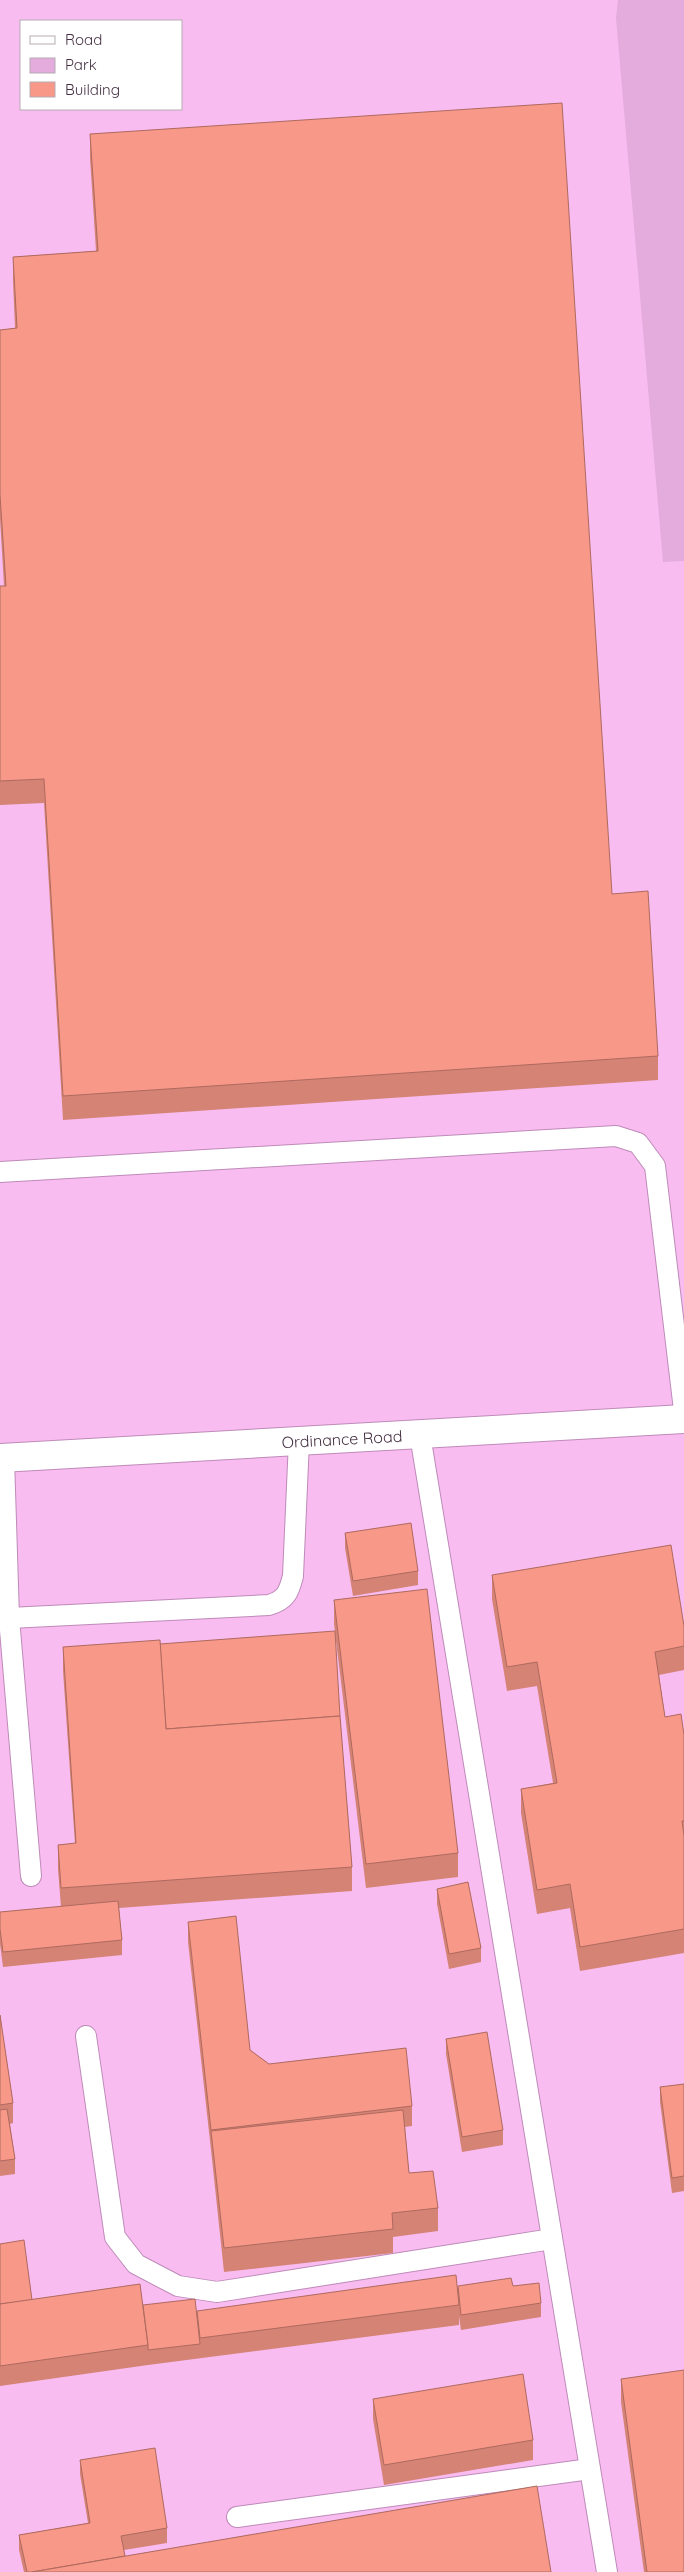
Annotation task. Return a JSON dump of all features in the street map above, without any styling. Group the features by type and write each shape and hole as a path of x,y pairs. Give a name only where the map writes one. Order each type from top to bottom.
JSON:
{"street":[{"name":"Ordinance Road","path":"2,1458 684,1420"}],"lane":[{"path":"0,1172 616,1136 638,1143 655,1166 684,1410"},
{"path":"420,1435 607,2572"},
{"path":"9,1618 269,1604 282,1601 290,1591 293,1576 299,1441"},
{"path":"2,1458 9,1618 31,1876"},
{"path":"86,2036 115,2236 136,2264 178,2286 217,2292 552,2239"},
{"path":"237,2517 590,2469"}],"shaded area":[{"path":"0,0 684,0 684,2572 0,2572"}],"green space":[{"path":"618,0 684,0 684,561 663,562 616,18"}],"building":[{"path":"562,103 612,894 648,891 658,1056 63,1096 44,779 0,781 0,586 6,586 0,495 0,330 17,328 13,257 98,251 90,134"},
{"path":"411,1523 418,1571 353,1581 345,1533"},
{"path":"671,1545 684,1626 684,1646 655,1652 665,1717 681,1714 684,1735 684,1821 682,1821 684,1836 684,1929 580,1947 570,1884 537,1890 521,1789 557,1783 537,1662 507,1667 492,1575"},
{"path":"427,1589 458,1853 366,1864 334,1600"},
{"path":"335,1631 340,1716 166,1729 160,1644"},
{"path":"160,1640 166,1729 340,1716 352,1867 61,1888 58,1845 76,1843 63,1647"},
{"path":"468,1882 481,1948 449,1954 437,1889"},
{"path":"118,1901 122,1940 3,1952 0,1912"},
{"path":"236,1916 250,2050 269,2064 406,2048 412,2106 211,2130 188,1922"},
{"path":"0,2015 13,2103 0,2105"},
{"path":"487,2032 503,2130 462,2137 446,2039"},
{"path":"684,2084 684,2176 672,2178 660,2087"},
{"path":"7,2109 15,2159 0,2161 0,2110"},
{"path":"403,2110 409,2173 433,2171 438,2208 392,2213 393,2229 224,2248 211,2131"},
{"path":"24,2240 32,2300 0,2304 0,2244"},
{"path":"456,2275 459,2305 200,2338 197,2311"},
{"path":"511,2278 513,2286 539,2283 541,2303 461,2315 458,2286"},
{"path":"140,2284 148,2345 0,2366 0,2304"},
{"path":"195,2299 200,2344 148,2350 143,2305"},
{"path":"684,2370 684,2572 647,2572 621,2379"},
{"path":"523,2374 533,2440 384,2465 373,2399"},
{"path":"155,2448 167,2528 121,2536 125,2556 27,2572 19,2535 90,2523 80,2460"},
{"path":"537,2486 551,2572 32,2572"}]}
